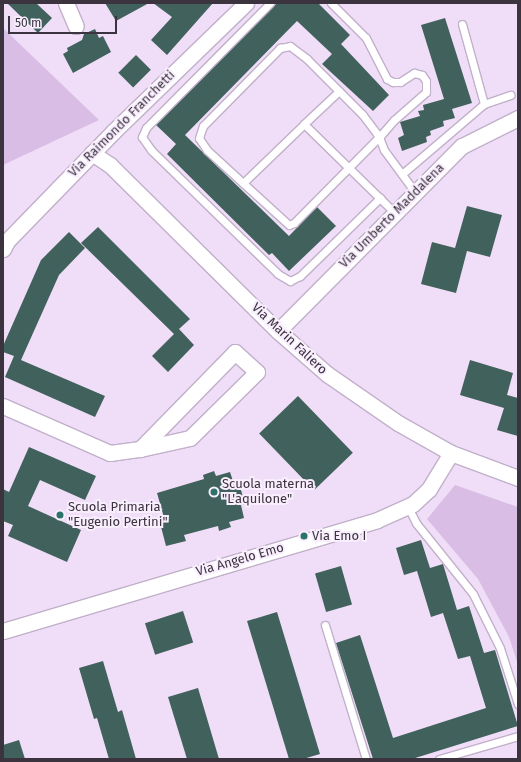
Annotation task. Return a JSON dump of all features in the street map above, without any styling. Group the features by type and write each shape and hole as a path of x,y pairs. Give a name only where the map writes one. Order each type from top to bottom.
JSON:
{"street":[{"path":"66,3 76,26"},
{"name":"Via Raimondo Franchetti","path":"3,249 7,241 92,153 246,3"},
{"name":"Via Umberto Maddalena","path":"278,331 462,146 518,118"},
{"name":"Via Marin Faliero","path":"92,153 110,165 278,331 327,374 364,401 451,453 518,478"},
{"path":"3,406 110,453 140,449 190,438 257,372 235,352 140,449"},
{"name":"Via Angelo Emo","path":"3,631 377,520 408,507 429,489 451,453"}],"lane":[{"path":"270,3 146,128 142,137 151,150 273,269 290,281 300,276 380,198"},
{"path":"331,3 366,38 387,79 393,82 400,82 414,73 422,74 426,81 426,92 379,137 348,167 298,219 289,225 207,150 199,138 203,126 280,48 285,46 295,49 339,91 379,137 384,150 415,192"},
{"path":"462,24 484,104"},
{"path":"243,183 339,91"},
{"path":"402,174 484,104 510,95"},
{"path":"304,124 395,213"},
{"path":"408,507 416,523 473,594 500,648 518,704"},
{"path":"325,626 366,759"},
{"path":"439,759 518,736"}],"shaded area":[{"path":"3,28 99,120 3,165"},
{"path":"455,485 518,507 518,665 509,637 478,579 427,519"}],"building":[{"path":"7,3 36,3 52,18 38,33"},
{"path":"105,3 149,3 116,21"},
{"path":"153,3 213,3 167,55 151,40 172,17"},
{"path":"277,3 318,3 350,35 341,44 389,95 373,111 322,64 332,54 297,21 185,135 289,236 317,207 336,226 289,271 272,253 269,255 167,154 176,144 156,125"},
{"path":"445,18 472,103 452,109 455,118 443,121 444,126 430,131 431,135 426,137 427,142 402,151 398,138 404,135 400,122 420,116 418,111 424,110 423,105 444,99 421,25"},
{"path":"95,29 99,38 103,36 111,52 73,73 63,54 68,51 67,48 82,40 84,34"},
{"path":"136,55 151,70 133,88 118,73"},
{"path":"467,206 502,215 490,257 467,251 456,293 421,284 432,242 455,248"},
{"path":"98,227 190,319 179,329 194,345 168,372 152,356 174,334 81,243"},
{"path":"69,232 85,248 59,275 21,360 105,396 95,417 5,377 14,356 3,352 3,346 41,260"},
{"path":"470,360 513,373 507,395 518,398 518,436 497,430 504,408 460,395"},
{"path":"298,396 353,453 314,490 259,434"},
{"path":"29,447 96,476 85,500 40,480 28,506 81,530 67,562 8,536 13,525 3,521 3,489 9,492"},
{"path":"214,471 216,476 230,472 234,484 239,483 245,504 241,505 244,518 229,522 231,527 219,531 218,526 184,535 186,541 166,546 160,523 165,521 157,493 204,479 203,475"},
{"path":"421,540 430,568 443,564 457,610 469,606 484,653 495,650 518,726 412,759 373,759 336,643 360,635 393,738 486,708 470,656 458,659 443,613 431,617 417,571 404,575 396,548"},
{"path":"341,566 352,604 326,612 315,573"},
{"path":"183,611 193,642 155,655 145,623"},
{"path":"277,612 320,754 303,759 289,759 247,621"},
{"path":"103,661 118,712 122,710 136,759 109,759 97,718 94,719 79,668"},
{"path":"198,688 219,759 187,759 168,697"},
{"path":"19,740 25,759 3,759 3,745"}],"place":[{"name":"Scuola materna \"L'aquilone\"","path":"214,492"},
{"name":"Scuola Primaria \"Eugenio Pertini\"","path":"60,515"},
{"name":"Via Emo I","path":"304,536"}]}
